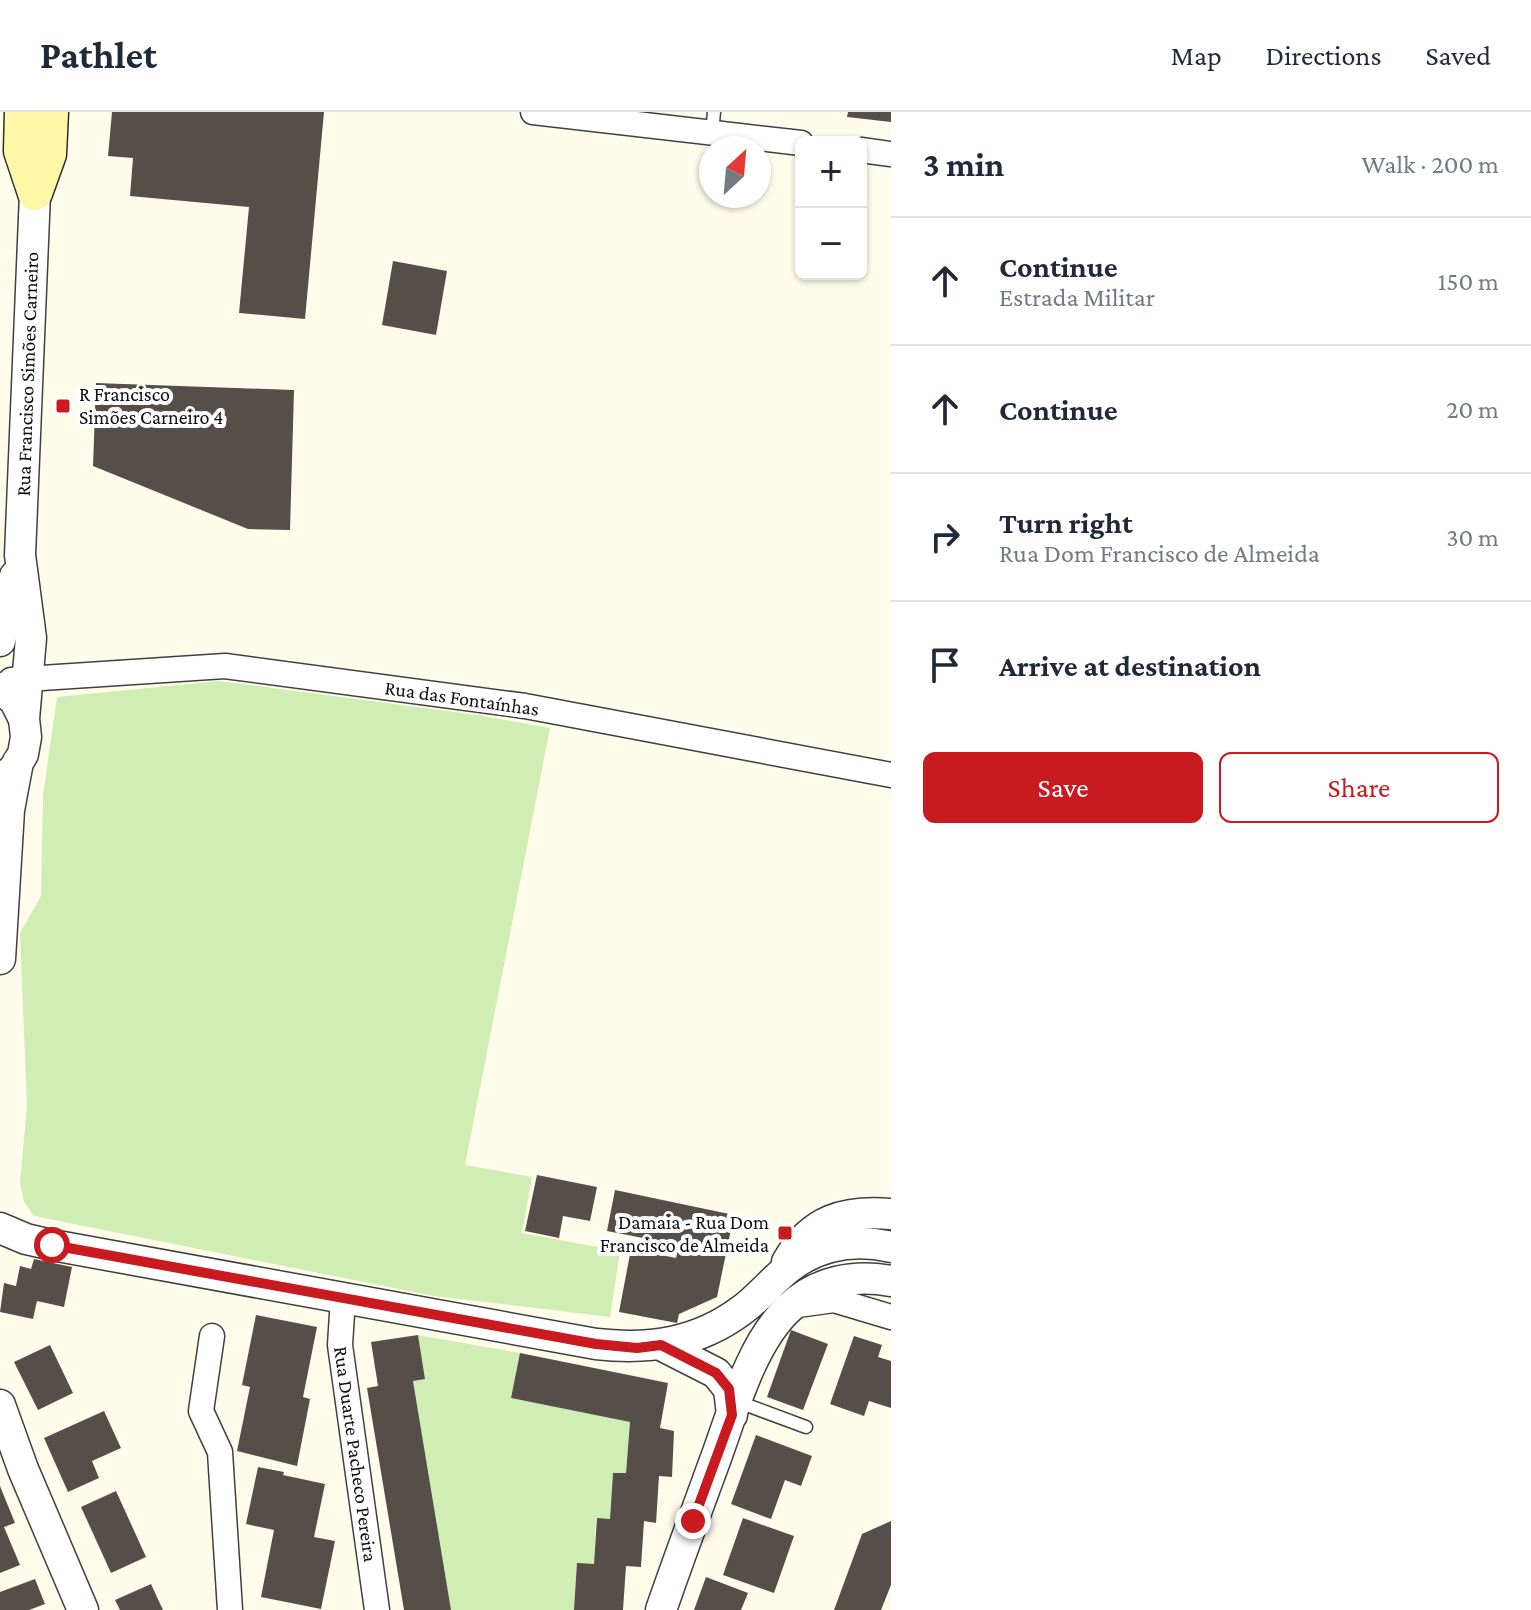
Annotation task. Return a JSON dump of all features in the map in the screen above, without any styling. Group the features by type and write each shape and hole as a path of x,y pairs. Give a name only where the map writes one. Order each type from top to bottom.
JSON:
{"main road":[{"name":"Rua Francisco Simões Carneiro","path":"22,112 21,151 35,193"},
{"name":"Rua Francisco Simões Carneiro","path":"35,193 49,154 51,112"}],"street":[{"path":"533,112 713,122 795,142"},
{"path":"867,151 891,154"},
{"name":"Rua Francisco Simões Carneiro","path":"20,555 35,193"},
{"path":"0,641 20,555"},
{"path":"0,959 3,841 9,772 23,754 26,737 24,719 9,682 31,638 20,555"},
{"name":"Rua das Fontaínhas","path":"9,682 225,666 525,706 891,775"},
{"path":"780,1274 799,1242 810,1231 856,1214 891,1214"},
{"path":"0,1228 52,1245 596,1344 637,1348 661,1345 719,1325 742,1310 799,1260 826,1247 857,1242 891,1247"},
{"path":"661,1610 734,1408 764,1339 788,1308 830,1283 868,1277 891,1281"},
{"name":"Rua Duarte Pacheco Pereira","path":"343,1298 340,1345 377,1610"},
{"path":"788,1308 806,1302 834,1300 891,1317"},
{"path":"212,1336 201,1411 220,1452 230,1610"},
{"path":"661,1345 716,1373 729,1389 734,1408"},
{"path":"0,1405 23,1469 83,1610"},
{"path":"0,1441 23,1469"}],"lane":[{"path":"734,1408 806,1427"}],"green space":[{"path":"219,681 478,715 550,728 465,1165 532,1177 522,1233 620,1251 610,1317 434,1296 34,1216 24,1202 20,1182 27,1106 20,933 41,896 43,796 57,697"},
{"path":"418,1335 520,1353 511,1398 630,1422 626,1473 613,1473 610,1519 596,1519 594,1564 574,1610 451,1610 413,1381 425,1378"}],"building":[{"path":"112,112 324,112 305,319 239,313 249,207 130,196 133,158 108,156"},
{"path":"848,112 891,112 891,122 847,117"},
{"path":"393,261 447,271 436,335 382,325"},
{"path":"96,383 294,390 290,530 248,529 93,466"},
{"path":"537,1175 597,1187 590,1221 563,1216 559,1238 525,1231"},
{"path":"615,1190 734,1215 717,1297 679,1314 677,1323 619,1312 631,1249 676,1258 679,1245 607,1231"},
{"path":"34,1259 72,1267 64,1307 37,1301 33,1319 0,1312 4,1283 16,1286 20,1266 31,1269"},
{"path":"256,1315 317,1327 303,1397 310,1399 297,1466 237,1451 250,1387 242,1385"},
{"path":"791,1330 828,1344 803,1410 767,1397"},
{"path":"418,1335 425,1379 413,1381 451,1610 404,1610 367,1388 378,1386 371,1342"},
{"path":"854,1336 882,1345 878,1357 891,1361 891,1408 869,1401 864,1416 830,1404"},
{"path":"50,1345 73,1393 38,1410 14,1362"},
{"path":"520,1353 668,1383 660,1428 674,1431 672,1477 659,1476 656,1523 644,1521 641,1567 626,1566 623,1610 574,1610 577,1563 594,1564 597,1518 610,1519 613,1473 626,1473 630,1422 511,1398"},
{"path":"104,1411 121,1448 92,1461 99,1478 68,1492 44,1438"},
{"path":"756,1435 812,1456 801,1486 785,1480 771,1519 731,1504"},
{"path":"258,1467 325,1484 314,1537 335,1541 321,1609 261,1597 274,1530 246,1524"},
{"path":"0,1486 15,1523 4,1527 20,1565 0,1573"},
{"path":"116,1491 146,1557 111,1573 81,1507"},
{"path":"743,1518 794,1536 774,1593 723,1575"},
{"path":"891,1521 891,1585 881,1610 834,1610 862,1534"},
{"path":"706,1577 748,1593 741,1610 694,1610"},
{"path":"35,1579 45,1604 29,1610 0,1610 0,1592"},
{"path":"151,1584 163,1610 120,1610 115,1600"}],"place":[{"name":"R Francisco Simões Carneiro 4","path":"63,406"},
{"name":"Damaia - Rua Dom Francisco de Almeida","path":"785,1233"}],"route":[{"path":"52,1245 596,1344 637,1348 661,1345 716,1373 729,1389 732,1415 693,1521"}]}
